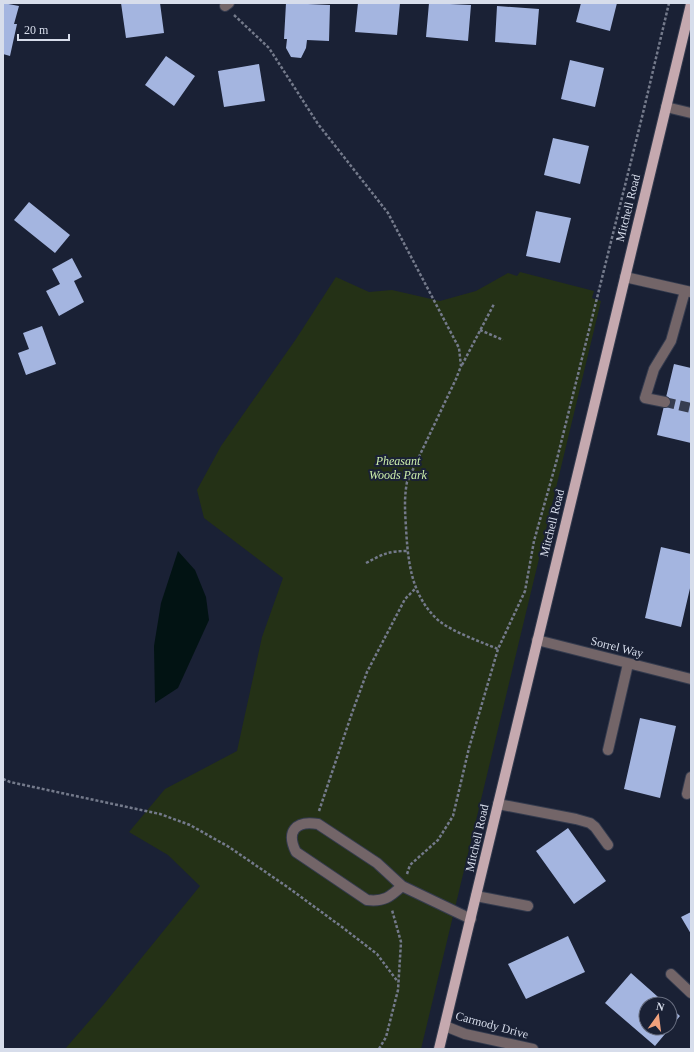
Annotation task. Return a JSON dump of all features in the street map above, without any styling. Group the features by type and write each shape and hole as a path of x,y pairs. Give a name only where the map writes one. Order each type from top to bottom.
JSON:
{"main road":[{"name":"Mitchell Road","path":"439,1049 691,4"}],"street":[{"path":"666,107 691,113"},
{"path":"625,277 688,291 671,341 654,369 645,398 665,402"},
{"name":"Sorrel Way","path":"537,640 691,679"},
{"path":"608,750 628,664"},
{"path":"687,794 691,777"},
{"path":"498,804 590,823 595,826 608,846"},
{"path":"402,886 392,895 378,901 367,900 296,852 292,844 292,834 295,828 308,822 318,824 378,863 402,886 471,919"},
{"path":"476,896 528,906"},
{"path":"671,974 691,993"},
{"name":"Carmody Drive","path":"445,1026 465,1034 534,1049"}],"path":[{"path":"379,1049 386,1037 398,990 401,942 392,909 410,865 438,840 453,816 469,748 498,649 524,591 534,541 558,455 643,113 668,3"},
{"path":"227,4 269,48 318,124 388,212 460,348 461,366"},
{"path":"494,304 461,366 406,482 404,496 408,562 416,588 429,609 440,621 466,636 498,649"},
{"path":"480,330 503,340"},
{"path":"366,563 393,551 408,552"},
{"path":"318,824 320,807 367,672 405,599 416,588"},
{"path":"3,779 10,782 160,814 190,825 235,851 342,927 377,954 398,982"}],"green space":[{"name":"Pheasant Woods Park","path":"520,272 594,291 592,298 601,301 421,1049 65,1049 104,1004 200,886 168,855 129,832 165,789 237,751 262,637 283,578 204,518 197,490 221,446 296,339 336,277 369,292 392,290 440,301 476,291 508,273 517,276"}],"shaded area":[{"path":"178,551 195,570 206,597 209,620 178,688 155,703 154,646 161,603"}],"building":[{"path":"3,3 19,6 14,24 17,24 10,56 3,54"},
{"path":"121,3 160,3 164,33 126,38"},
{"path":"286,3 330,5 329,41 307,40 306,48 301,58 291,57 286,48 287,39 284,39"},
{"path":"358,3 400,3 397,35 355,32"},
{"path":"429,3 471,5 468,41 426,37"},
{"path":"581,3 617,3 610,31 576,22"},
{"path":"497,6 539,9 536,45 495,42"},
{"path":"166,56 195,76 174,106 145,85"},
{"path":"570,60 604,68 595,107 561,99"},
{"path":"259,64 265,101 224,107 218,71"},
{"path":"553,138 589,146 580,184 544,175"},
{"path":"29,202 70,235 55,253 14,220"},
{"path":"536,211 571,218 560,263 526,256"},
{"path":"72,258 82,277 74,281 84,302 59,316 46,291 60,284 52,269"},
{"path":"42,326 56,364 26,375 18,353 29,349 23,333"},
{"path":"674,364 691,368 691,443 657,435"},
{"path":"661,547 691,554 691,584 681,627 645,618"},
{"path":"640,718 676,726 660,798 624,789"},
{"path":"568,828 606,881 574,904 536,851"},
{"path":"691,912 691,934 681,917"},
{"path":"568,936 585,972 526,999 508,964"},
{"path":"631,973 657,996 638,996 638,1031 605,1003"},
{"path":"643,1036 663,1036 655,1046"}],"tunnel":[{"path":"665,402 691,408"}]}
